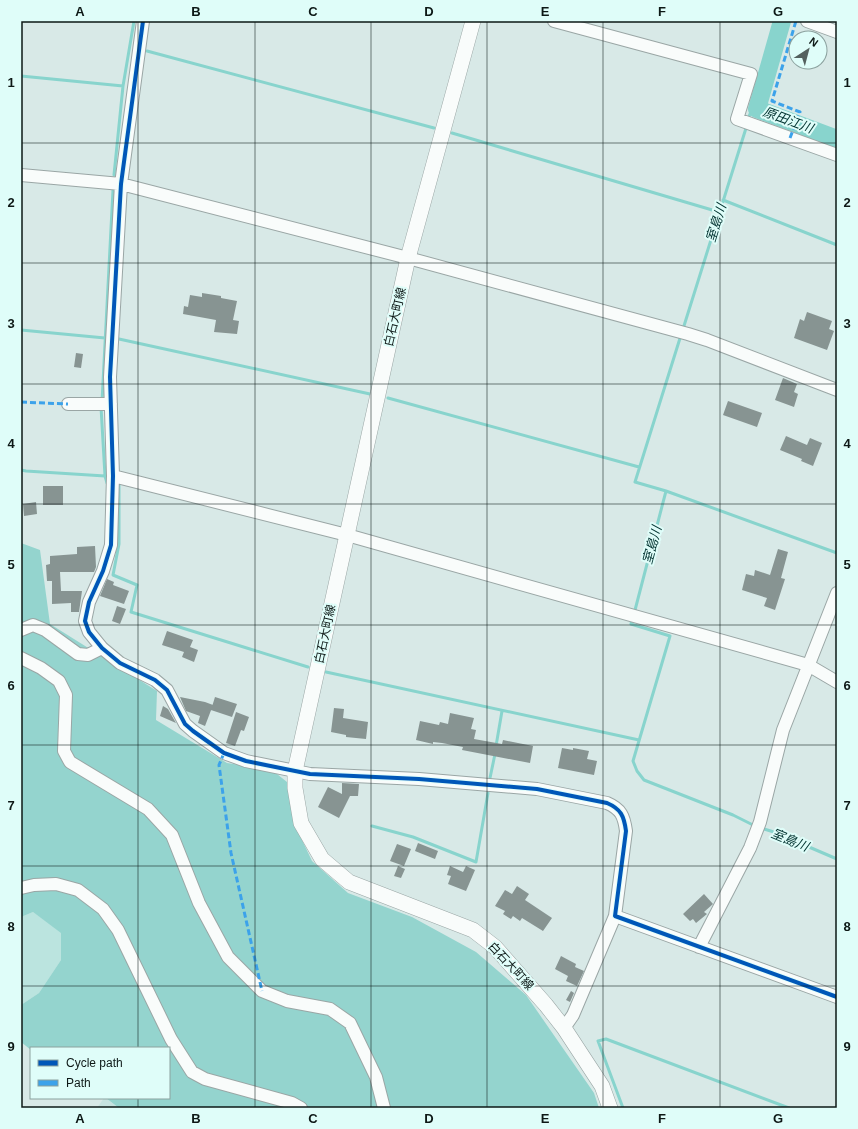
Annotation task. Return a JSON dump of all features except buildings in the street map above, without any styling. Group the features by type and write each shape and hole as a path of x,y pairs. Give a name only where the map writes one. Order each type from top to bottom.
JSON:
{"main road":[{"name":"白石大町線","path":"473,21 408,258 295,771 295,788 301,823 322,859 349,882 473,930 495,947 546,1005 564,1028 602,1086 610,1108"}],"street":[{"path":"144,21 121,184 110,377 105,404 113,476 111,545 103,571 89,602 85,622 89,632 102,648 120,663 155,680 167,690 185,724 193,731 224,753 246,761 310,774 420,779 537,789 607,802 616,807 624,819 626,831 615,916 573,1015 564,1028"},
{"path":"554,21 751,74 737,119 837,155"},
{"path":"807,21 837,32"},
{"path":"21,175 121,184 408,258 675,330 707,340 837,390"},
{"path":"68,404 105,404"},
{"path":"113,476 346,535 808,665 837,682"},
{"path":"699,947 750,848 758,827 783,730 837,593"},
{"path":"21,630 33,625 45,630 78,654 88,655 102,648"},
{"path":"21,658 41,668 59,681 66,695 64,751 70,762 148,809 172,835 199,903 228,957 262,991 287,1001 330,1010 350,1023 376,1077 384,1108"},
{"path":"21,888 34,885 56,884 78,890 102,909 118,930 171,1039 192,1072 205,1079 292,1103 301,1108"},
{"path":"615,916 837,997"}],"shaded area":[{"path":"21,543 40,550 50,624 157,691 156,720 227,763 272,770 287,782 294,823 312,861 348,893 412,917 476,952 526,995 594,1093 599,1108 119,1108 107,1099 170,1099 170,1047 30,1047 30,1049 21,1042 21,1005 39,993 61,960 61,933 33,912 21,917"},
{"path":"33,912 61,932 61,960 39,993 21,1005 21,917"},
{"path":"103,1099 107,1099 119,1108 97,1108"}],"waterway":[{"path":"21,76 123,86 134,21"},
{"name":"室島川","path":"782,21 757,109 837,139"},
{"path":"147,51 434,128"},
{"path":"114,175 123,86"},
{"name":"室島川","path":"748,119 750,114 757,109"},
{"name":"室島川","path":"683,329 747,125"},
{"path":"452,133 719,212"},
{"path":"102,402 113,190"},
{"path":"723,200 837,245"},
{"path":"21,330 105,338"},
{"name":"室島川","path":"634,614 666,491 635,482 681,335"},
{"path":"119,339 370,394"},
{"path":"388,398 639,467"},
{"path":"101,407 105,476 107,483"},
{"path":"21,470 105,476"},
{"path":"119,484 119,544 113,575 137,585 131,612 308,667"},
{"path":"666,491 837,553"},
{"name":"室島川","path":"632,619 631,624 670,636 633,761 637,771 644,780 733,815 755,826"},
{"path":"326,672 639,740"},
{"path":"496,746 502,711"},
{"path":"490,778 495,754"},
{"path":"372,826 413,837 476,862 488,793"},
{"name":"室島川","path":"761,828 774,832 837,859"},
{"path":"623,1108 598,1041 606,1039 789,1108"}],"marked path":[{"path":"790,138 800,112 772,101 796,21"},
{"path":"21,402 68,404"},
{"path":"224,753 219,765 231,853 262,991"}],"cycle path":[{"path":"143,21 121,184 110,377 113,476 111,545 103,571 89,602 85,621 89,632 102,648 120,663 155,680 167,690 185,724 193,731 224,753 246,761 310,774 419,779 537,789 612,805 623,817 626,831 615,916 837,997"}],"water label":[{"name":"原田江川","path":"788,120"}]}
